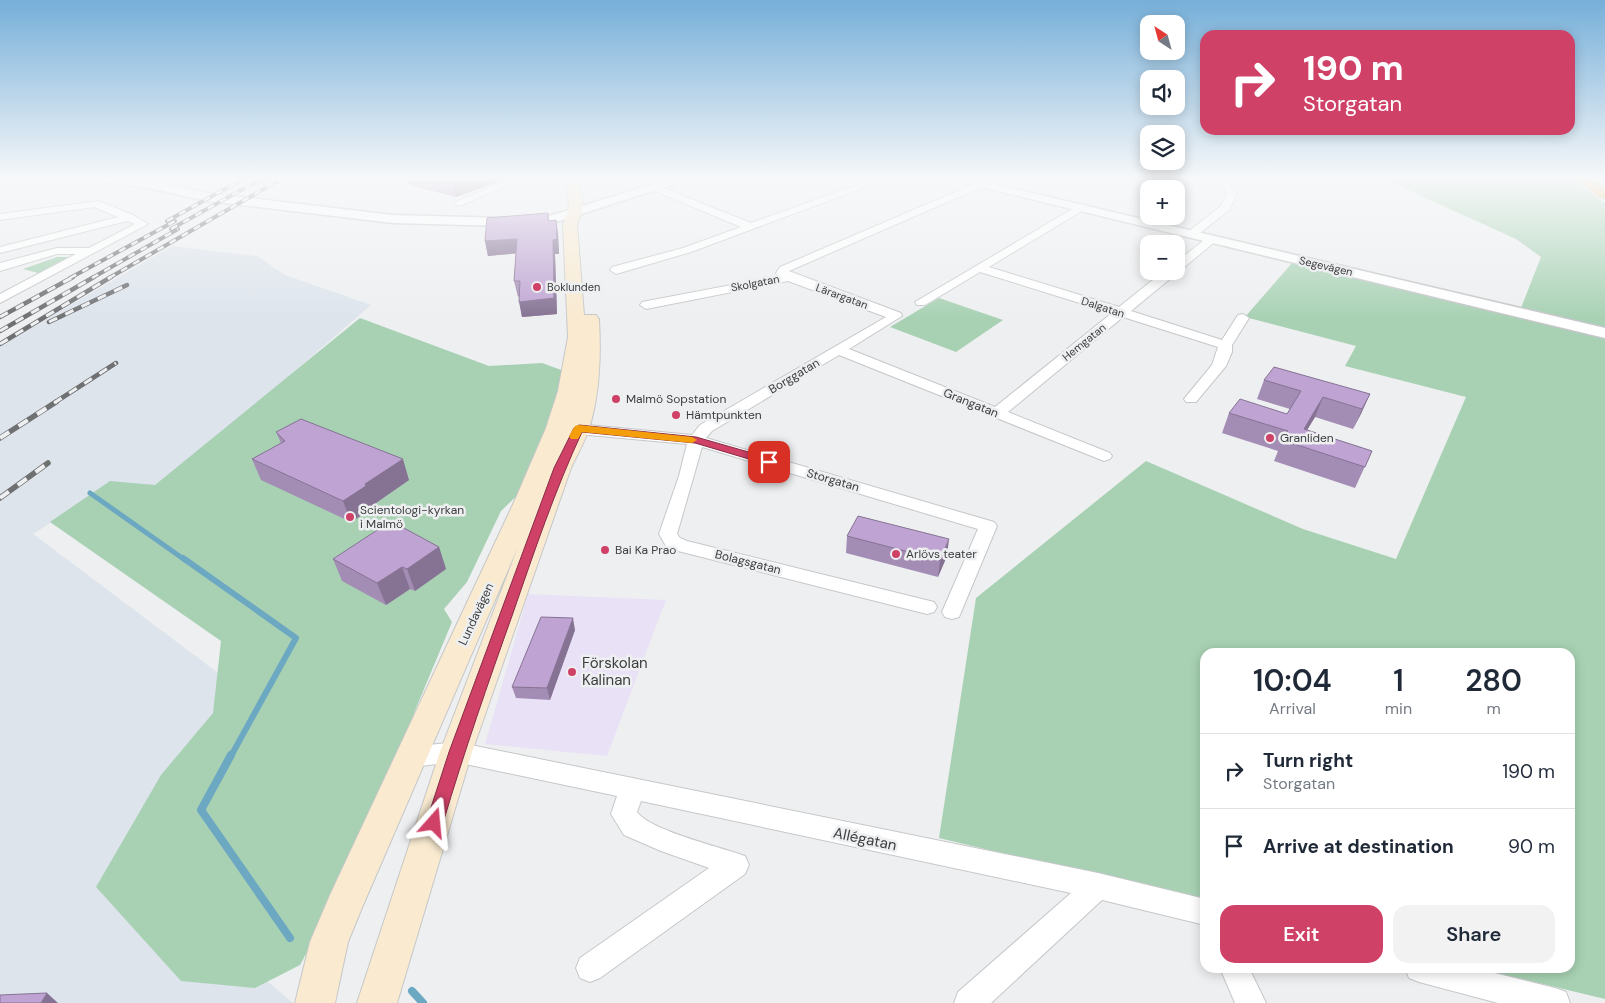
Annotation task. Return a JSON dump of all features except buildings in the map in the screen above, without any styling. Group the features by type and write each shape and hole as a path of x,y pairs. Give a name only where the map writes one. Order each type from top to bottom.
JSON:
{"main road":[{"name":"Lundavägen","path":"376,1003 456,752 560,468 568,428 568,391 576,337 570,226"},
{"name":"Lundavägen","path":"315,1003 329,942 411,757 528,500 587,393 591,353 584,226"}],"street":[{"path":"0,250 95,226"},
{"path":"0,299 139,226"},
{"path":"616,270 687,250 755,226"},
{"name":"Skolgatan","path":"789,277 782,273 784,269 884,226"},
{"path":"921,302 1051,226"},
{"name":"Segevägen","path":"1157,226 1605,333"},
{"path":"1192,234 1202,226"},
{"path":"1185,261 1212,239"},
{"path":"0,267 57,251 90,251"},
{"name":"Dalgatan","path":"981,268 1225,345"},
{"name":"Skolgatan","path":"646,304 789,277"},
{"name":"Lärargatan","path":"789,277 896,316"},
{"name":"Hemgatan","path":"996,414 1161,280"},
{"name":"Borggatan","path":"696,440 706,428 896,316"},
{"path":"1191,399 1223,360 1226,352 1225,345 1243,318"},
{"name":"Grangatan","path":"838,350 1104,456"},
{"name":"Storgatan","path":"568,428 696,440 988,526 952,612"},
{"name":"Bolagsgatan","path":"696,440 687,476 668,534 673,542 928,607"},
{"name":"Allégatan","path":"411,757 456,752 1098,886 1200,911"},
{"path":"590,968 736,865 670,844 633,828 624,814 632,789"},
{"path":"969,1003 1098,886"},
{"path":"1236,973 1251,1003"},
{"path":"1438,973 1555,1003"}],"shaded area":[{"path":"172,246 257,256 285,275 371,305 160,488 110,485 33,534 238,688 183,910 293,1003 0,1003 0,346"},
{"name":"Förskolan Kalinan","path":"528,594 666,600 607,756 485,744"}],"green space":[{"path":"1487,226 1605,226 1605,327 1521,308 1541,257 1516,239"},
{"path":"57,257 74,257 42,274 23,269"},
{"path":"1293,262 1605,336 1605,999 1497,973 1575,973 1575,648 1200,648 1200,901 939,838 976,598 1146,461 1303,529 1396,559 1466,397 1345,366 1356,346 1245,317"},
{"path":"939,298 1003,320 956,352 890,327"},
{"path":"360,318 489,366 542,363 564,371 563,392 528,485 501,511 467,582 444,609 452,622 414,713 412,737 338,895 300,965 255,988 181,981 96,887 161,775 213,713 221,641 50,522 110,481 155,485"}],"waterway":[{"path":"90,493 185,560"},
{"path":"183,558 296,638 231,756"},
{"path":"231,755 201,810 290,938"},
{"path":"412,991 423,1003"}],"railway":[{"path":"70,278 166,226"},
{"path":"171,229 177,226"},
{"path":"109,278 200,226"},
{"path":"92,278 178,229"},
{"path":"0,317 73,277"},
{"path":"0,331 94,277"},
{"path":"0,344 111,277"},
{"path":"49,322 127,285"},
{"path":"54,403 116,363"},
{"path":"0,438 56,402"},
{"path":"0,498 48,463"}],"slow traffic":[{"path":"574,436 579,428 692,440"}],"place":[{"name":"Boklunden","path":"537,287"},
{"name":"Malmö Sopstation","path":"616,399"},
{"name":"Hämtpunkten","path":"676,415"},
{"name":"Granliden","path":"1270,438"},
{"name":"Scientologi-kyrkan i Malmö","path":"350,517"},
{"name":"Bai Ka Prao","path":"605,550"},
{"name":"Arlövs teater","path":"896,554"},
{"name":"Förskolan Kalinan","path":"572,672"}],"route":[{"path":"434,823 456,752 518,580 568,448 579,428 696,440 769,462"}]}
